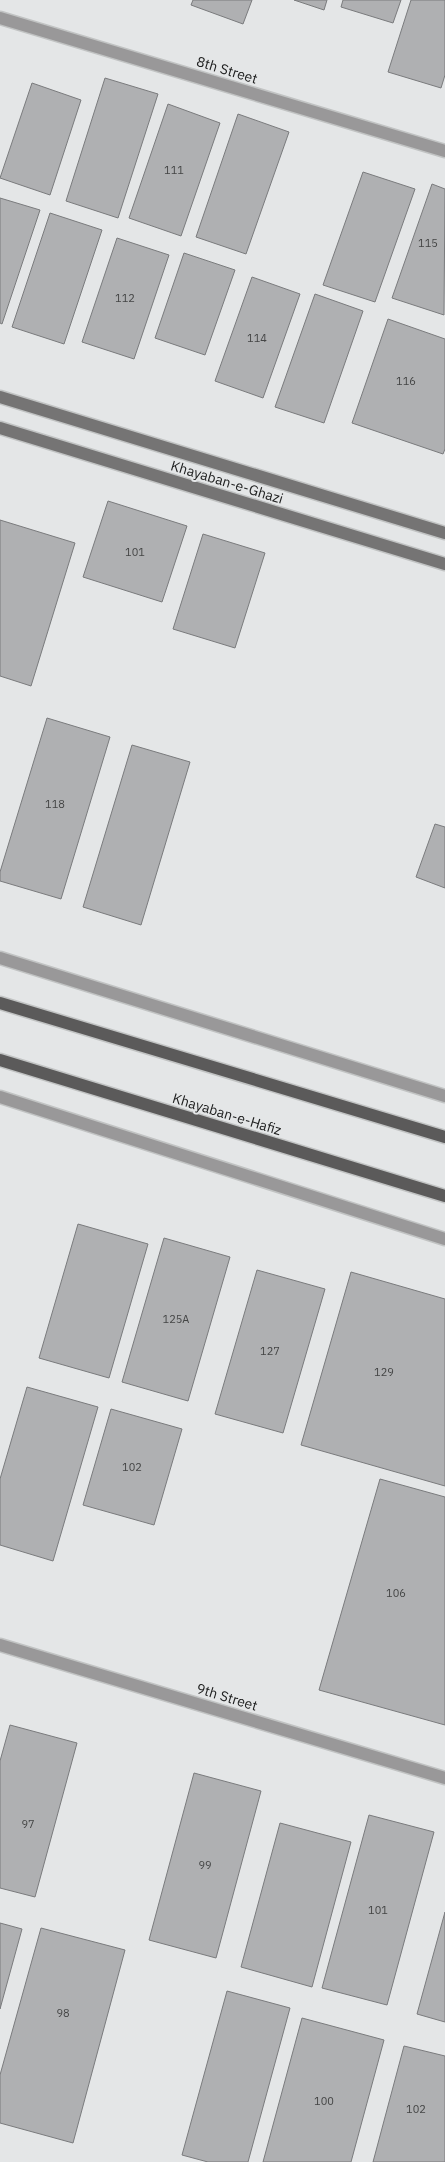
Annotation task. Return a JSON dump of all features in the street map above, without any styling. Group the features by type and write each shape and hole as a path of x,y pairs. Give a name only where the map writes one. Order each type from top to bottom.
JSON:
{"main road":[{"path":"0,1004 445,1137"},
{"name":"Khayaban-e-Hafiz","path":"0,1060 445,1196"}],"street":[{"name":"8th Street","path":"0,18 445,151"},
{"name":"Khayaban-e-Ghazi","path":"0,397 445,533"},
{"name":"Khayaban-e-Ghazi","path":"0,428 445,564"},
{"path":"0,958 445,1096"},
{"path":"0,1097 445,1239"},
{"name":"9th Street","path":"0,1645 445,1778"}],"building":[{"path":"193,0 252,0 243,24 191,5"},
{"path":"294,0 327,0 324,10"},
{"path":"343,0 401,0 393,23 341,7"},
{"path":"411,0 445,0 445,75 441,88 388,72"},
{"path":"105,78 158,94 118,218 66,201"},
{"path":"32,83 81,100 50,195 0,178"},
{"path":"168,104 220,123 181,236 129,218"},
{"path":"238,114 289,132 246,254 196,237"},
{"path":"363,172 415,189 375,302 323,285"},
{"path":"432,184 445,189 444,315 392,298"},
{"path":"0,198 40,210 2,324 0,323"},
{"path":"50,213 102,230 64,344 12,327"},
{"path":"117,238 169,255 134,359 82,342"},
{"path":"184,253 235,270 205,355 155,338"},
{"path":"252,277 300,294 263,398 215,381"},
{"path":"315,294 363,311 324,423 275,407"},
{"path":"388,319 445,339 445,449 443,454 352,423"},
{"path":"108,501 187,526 162,602 83,577"},
{"path":"0,520 75,543 31,686 0,676"},
{"path":"203,534 265,553 235,648 173,629"},
{"path":"47,718 110,737 61,899 0,881 0,872"},
{"path":"132,745 190,762 141,925 83,907"},
{"path":"435,824 445,827 445,888 416,877"},
{"path":"78,1224 148,1244 109,1378 39,1358"},
{"path":"164,1238 230,1257 188,1401 122,1382"},
{"path":"257,1270 325,1289 283,1433 215,1414"},
{"path":"351,1272 445,1299 445,1486 301,1445"},
{"path":"27,1387 98,1407 53,1561 0,1545 0,1479"},
{"path":"111,1409 182,1429 154,1525 83,1505"},
{"path":"380,1479 445,1497 445,1725 319,1690"},
{"path":"10,1725 77,1743 35,1897 0,1888 0,1761"},
{"path":"194,1773 261,1791 216,1958 149,1940"},
{"path":"369,1815 434,1832 387,2005 322,1988"},
{"path":"280,1823 351,1842 312,1987 241,1967"},
{"path":"445,1912 445,2022 417,2014"},
{"path":"0,1923 22,1929 0,2009"},
{"path":"41,1928 125,1950 73,2143 0,2123 0,2075"},
{"path":"227,1991 290,2008 248,2162 208,2162 182,2155"},
{"path":"302,2018 384,2040 351,2162 263,2162"},
{"path":"404,2046 445,2056 445,2162 373,2162"}]}
